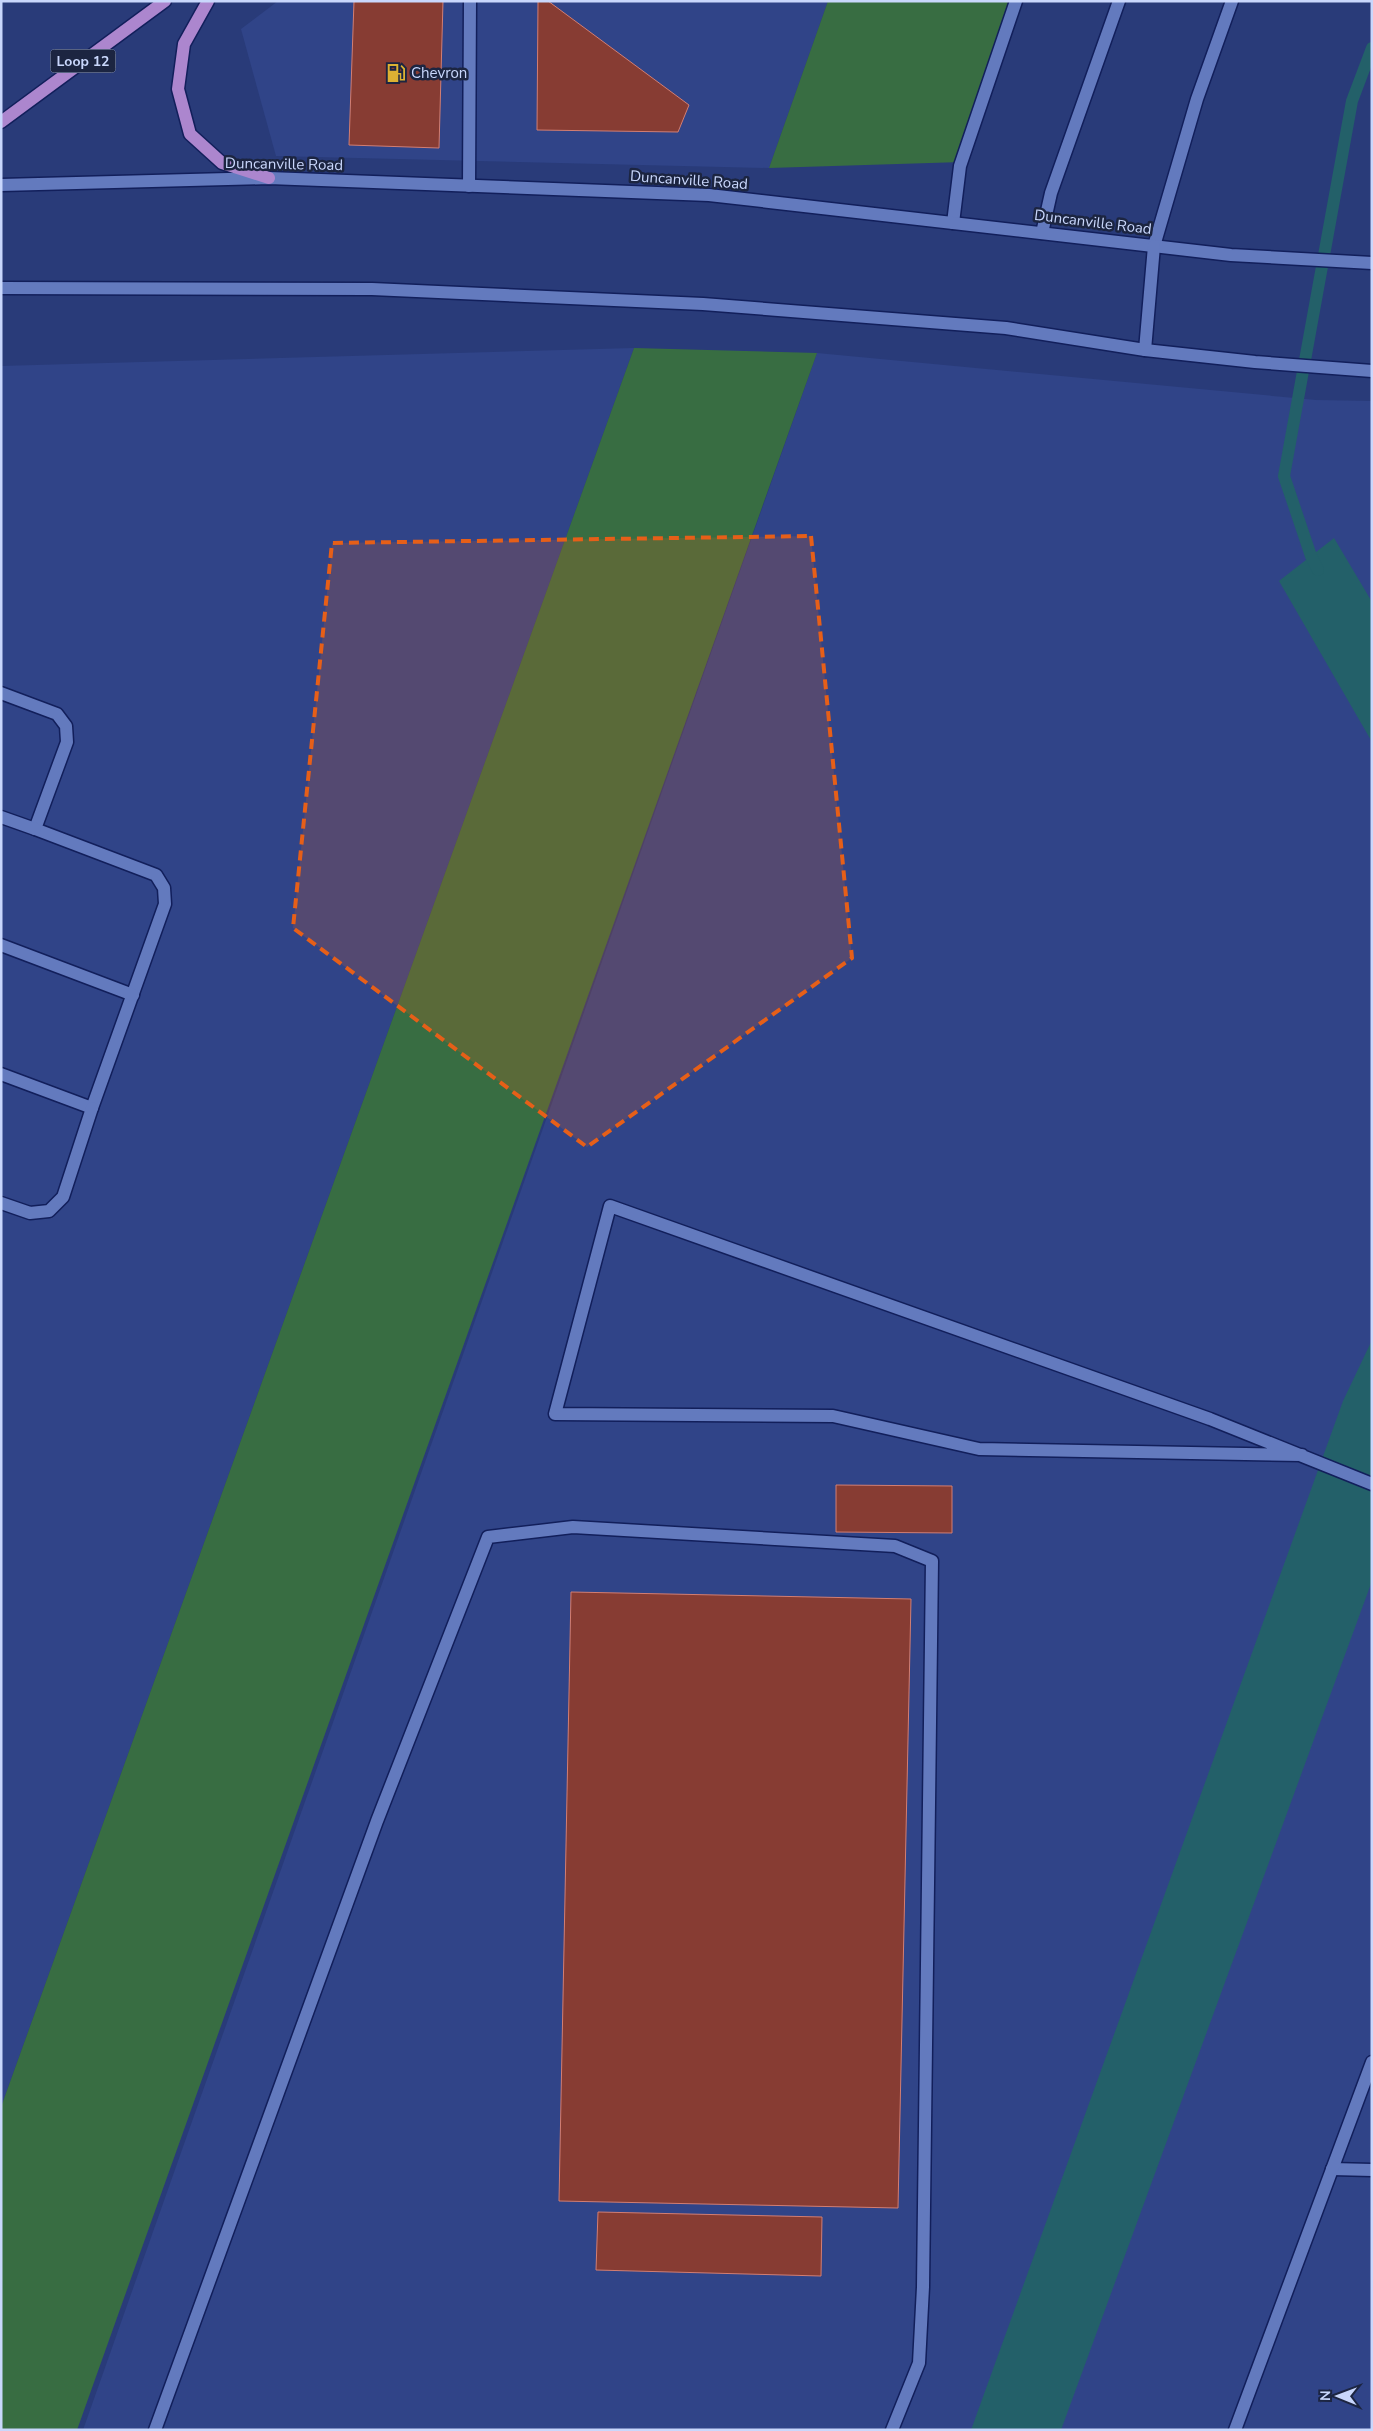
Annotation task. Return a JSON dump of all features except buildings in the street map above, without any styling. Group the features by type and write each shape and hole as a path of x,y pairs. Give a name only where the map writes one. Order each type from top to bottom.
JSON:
{"main road":[{"name":"Loop 12","path":"1,122 164,1"},
{"path":"208,1 184,44 178,89 190,134 222,163 269,178"},
{"path":"469,186 470,1"},
{"path":"953,223 960,166 1016,1"},
{"path":"1042,233 1050,193 1119,1"},
{"path":"1145,350 1154,246 1197,98 1232,1"},
{"name":"Duncanville Road","path":"1,185 269,178 709,195 1231,255 1372,263"},
{"path":"1,288 372,289 703,304 1006,328 1145,350 1254,362 1372,371"},
{"path":"1,693 57,714 66,726 67,742 35,830"},
{"path":"1,817 156,875 164,888 165,904 92,1108 63,1197 49,1211 30,1213 1,1203"},
{"path":"1,945 133,995"},
{"path":"1,1074 92,1108"},
{"path":"1302,1455 979,1449 833,1416 555,1414 610,1206 1210,1419 1302,1455 1372,1484"},
{"path":"155,2430 377,1821 488,1537 573,1527 896,1546 932,1561 920,2344 919,2363 892,2430"},
{"path":"1235,2430 1372,2062"},
{"path":"1332,2169 1372,2170"}],"highlighted area":[{"path":"811,536 852,958 587,1147 293,928 332,543"}],"shaded area":[{"path":"278,1 828,1 769,168 276,156 241,29"},
{"path":"634,348 1,2107 1,366"},
{"path":"817,353 1316,400 1372,401 1372,2430 83,2430"},
{"path":"1334,538 1372,602 1372,742 1279,581"},
{"path":"1372,1340 1372,1581 1061,2430 971,2430 1343,1401"}],"green space":[{"path":"828,1 1019,1 962,162 769,168"},
{"path":"634,348 817,353 77,2430 1,2430 1,2107"}],"waterway":[{"path":"1318,570 1311,556 1284,476 1352,101 1372,48"}],"place":[{"name":"Chevron","path":"396,73"}]}
